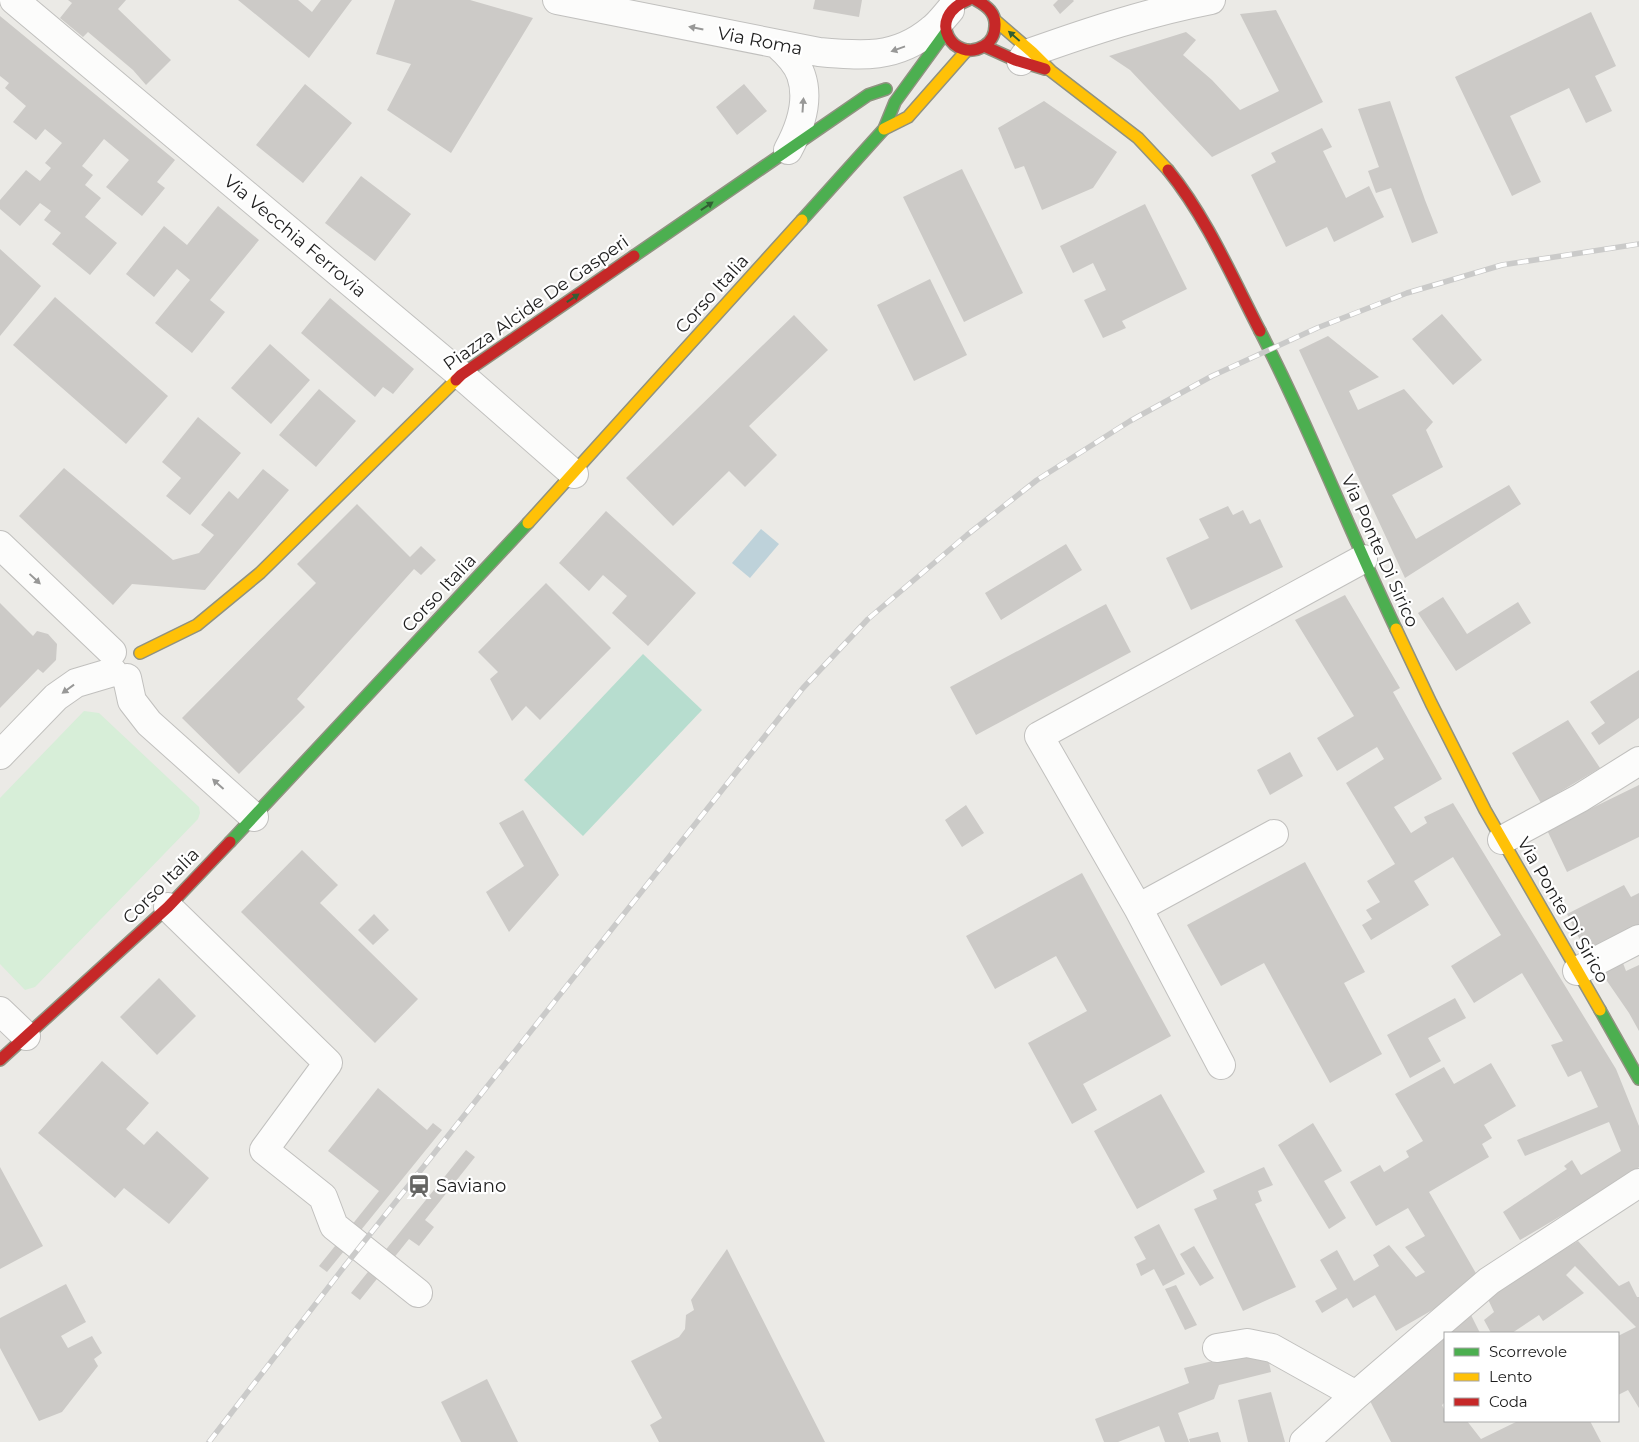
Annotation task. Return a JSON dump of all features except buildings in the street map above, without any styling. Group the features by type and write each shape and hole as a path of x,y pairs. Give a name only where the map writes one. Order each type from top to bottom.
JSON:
{"street":[{"name":"Via Vecchia Ferrovia","path":"14,0 461,375 574,474"},
{"name":"Via Roma","path":"557,0 819,52 852,55 873,55 897,50 917,40 955,14"},
{"name":"Via Ponte Di Sirico","path":"976,0 989,7 1026,56 1051,71 1138,138 1164,165 1185,191 1204,223 1283,376 1363,559 1431,703 1485,810 1639,1079"},
{"path":"955,14 954,44 967,50 976,50 984,46 994,36 995,17 1000,0"},
{"path":"984,46 1026,56 1104,26 1174,7 1211,0"},
{"path":"884,129 897,103 955,14"},
{"path":"778,44 801,74 803,87 804,103 802,118 797,134 788,150"},
{"path":"884,129 897,103 967,50"},
{"path":"852,55 868,65 897,103"},
{"name":"Piazza Alcide De Gasperi","path":"140,653 197,625 260,573 461,375 868,94 877,91 897,103"},
{"name":"Corso Italia","path":"0,1060 168,907 254,817 574,474 884,129"},
{"path":"0,546 117,667 132,676 140,669 142,664 140,653"},
{"path":"1221,1065 1138,908 1039,736 1363,559"},
{"path":"117,667 132,701 150,723 254,817"},
{"path":"0,755 56,697 76,683 117,667"},
{"path":"1502,840 1580,798 1639,760"},
{"path":"1138,908 1274,834"},
{"path":"168,907 328,1063 264,1150 323,1197 334,1226 418,1293"},
{"path":"1577,971 1639,939"},
{"path":"0,1011 26,1036"},
{"path":"1304,1442 1489,1281 1639,1184"},
{"path":"1217,1348 1247,1343 1272,1348 1356,1395"}],"green space":[{"path":"643,654 702,710 583,836 524,780"},
{"path":"84,711 99,713 199,807 200,813 198,819 35,987 25,990 0,964 0,798"}],"water":[{"path":"761,529 779,544 750,578 732,563"}],"railway":[{"path":"209,1442 344,1267 803,688 868,619 967,535 1037,480 1130,421 1212,376 1317,328 1407,293 1502,265 1639,244"}],"traffic: fast":[{"path":"802,220 884,129 895,102 946,32"},
{"path":"634,256 868,95 886,89"},
{"path":"1260,331 1296,405 1396,629"},
{"path":"230,842 528,523"},
{"path":"1600,1010 1639,1079"}],"traffic: slow":[{"path":"996,21 1051,71 1138,138 1168,170"},
{"path":"884,129 908,117 967,50"},
{"path":"528,523 802,220"},
{"path":"140,653 197,625 260,573 456,380"},
{"path":"1396,629 1485,810 1600,1010"}],"traffic: jam":[{"path":"968,0 955,8 948,17 946,27 948,36 954,44 963,49 973,50 989,42 995,29 994,17 987,7 976,0"},
{"path":"984,46 1015,60 1045,69"},
{"path":"1168,170 1182,188 1207,228 1260,331"},
{"path":"456,380 634,256"},
{"path":"0,1060 168,907 230,842"}],"place":[{"name":"Saviano","path":"419,1186"}]}
